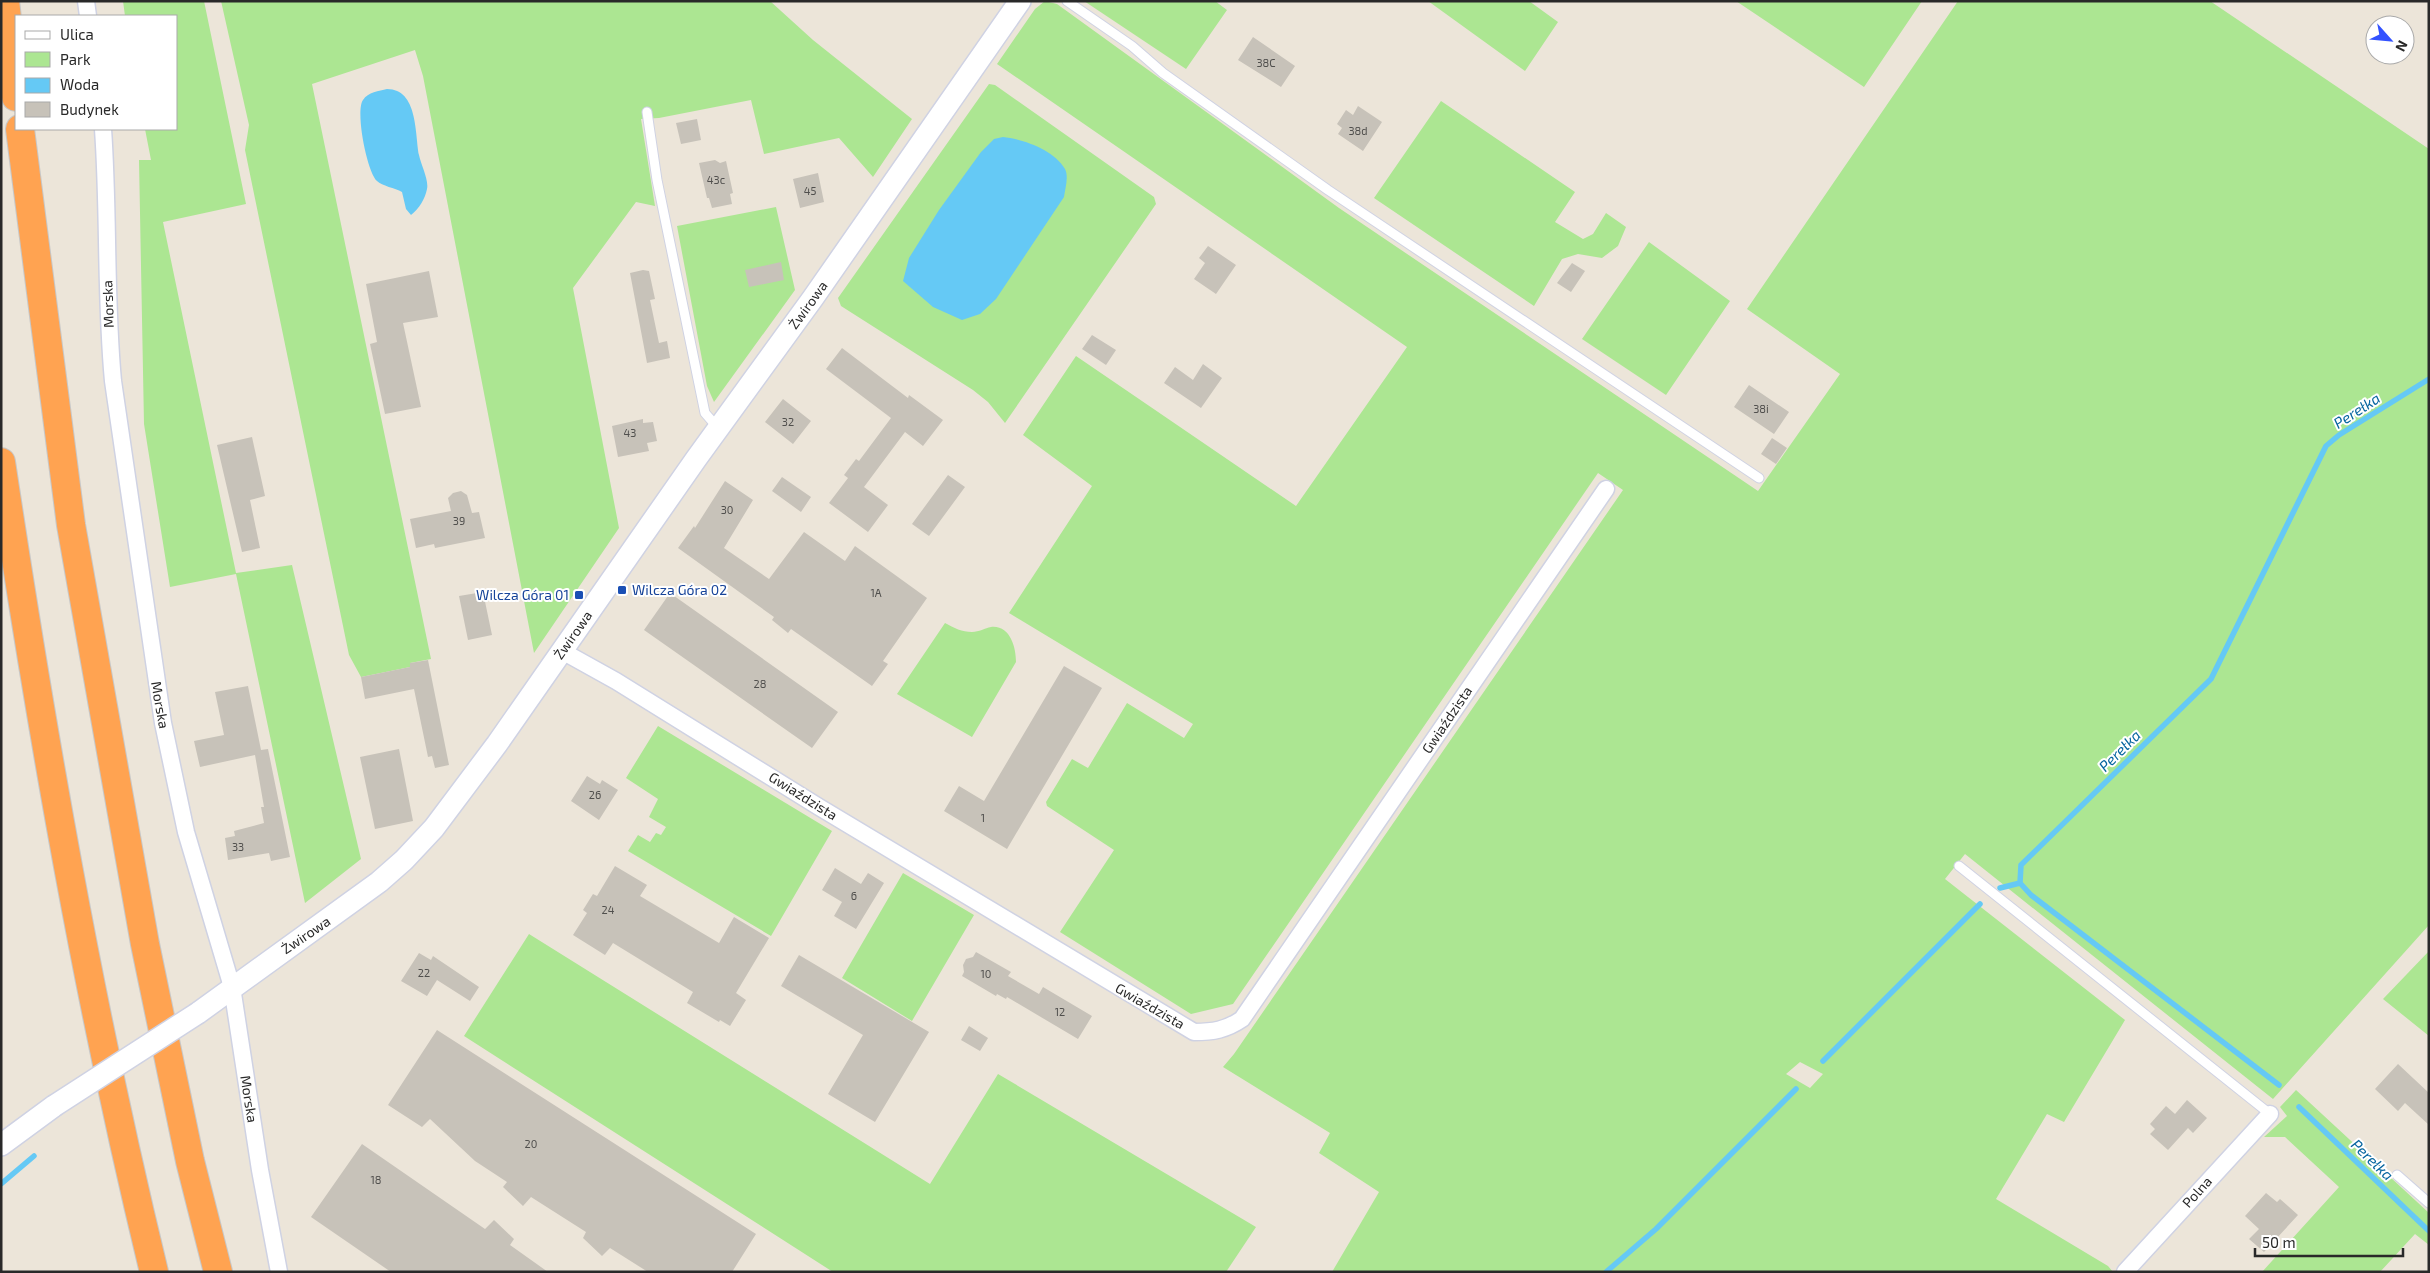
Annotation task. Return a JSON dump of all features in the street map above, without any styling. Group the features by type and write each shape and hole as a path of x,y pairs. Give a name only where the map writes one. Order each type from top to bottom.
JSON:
{"highway":[{"path":"5,1 15,88"},
{"path":"20,130 71,525 145,944 190,1161 218,1272"},
{"path":"1,462 57,813 122,1139 154,1272"}],"street":[{"path":"86,1 88,15"},
{"name":"Żwirowa","path":"1,1145 54,1106 198,1014 232,987 351,904 414,850 434,828 491,752 718,429 813,298 1020,1"},
{"name":"Morska","path":"102,130 106,168 108,332 112,381 157,690 186,832 232,987 260,1170 279,1272"},
{"name":"Gwiaździsta","path":"562,651 616,681 819,807 1194,1032 1212,1032 1230,1027 1242,1019 1606,488"},
{"name":"Polna","path":"2125,1272 2270,1114"}],"lane":[{"path":"1067,1 1132,46 1163,73 1328,190 1759,478"},
{"path":"647,112 658,180 705,413 718,429"},
{"path":"1959,866 2270,1114"},
{"path":"2398,1175 2429,1203"}],"green space":[{"path":"123,1 204,1 246,204 163,222 236,573 292,565 361,859 305,903 236,574 170,587 144,424 139,160 151,160 145,130 178,130 178,15 125,15"},
{"path":"221,1 770,1 813,40 912,119 873,177 839,138 764,154 751,100 659,118 641,119 655,206 636,202 573,288 619,528 534,653 423,76 415,50 312,84 431,659 410,663 410,667 361,677 349,655 245,150 249,125"},
{"path":"1045,1 1057,4 1339,208 1758,491 1840,374 1747,309 1958,1 2210,1 2429,149 2429,925 2273,1099 1965,854 1945,879 2125,1020 2064,1122 2047,1114 1996,1199 2108,1266 2113,1272 1332,1272 1379,1192 1319,1153 1330,1133 1223,1067 1234,1054 1623,490 1598,473 1233,1004 1191,1014 1060,932 1114,850 1047,806 1046,802 1072,759 1088,768 1127,703 1184,738 1193,724 1009,613 1092,486 1023,435 1076,356 1296,506 1407,347 997,64 1035,9","holes":["1800,1062 1823,1074 1810,1088 1786,1074"]},
{"path":"1084,1 1215,1 1227,10 1186,69"},
{"path":"1428,1 1529,1 1558,22 1525,71"},
{"path":"1736,1 1922,1 1864,87"},
{"path":"989,84 995,85 1154,197 1156,204 1005,423 988,402 973,390 841,306 838,298"},
{"path":"1441,101 1575,192 1555,222 1583,239 1593,234 1606,213 1626,227 1618,246 1602,258 1578,254 1562,259 1534,306 1374,198"},
{"path":"776,207 795,290 714,402 707,386 677,226"},
{"path":"1649,242 1730,301 1666,395 1582,339"},
{"path":"945,623 968,632 998,627 1011,638 1015,650 1016,662 972,737 897,694"},
{"path":"658,726 832,831 771,936 628,851 638,835 650,842 656,833 661,835 666,827 649,817 658,799 626,778"},
{"path":"903,873 974,915 912,1021 842,978"},
{"path":"529,934 930,1184 998,1074 1256,1227 1226,1272 833,1272 464,1036"},
{"path":"2429,951 2429,1036 2383,999"},
{"path":"2296,1090 2429,1213 2429,1245 2415,1234 2380,1272 2262,1272 2339,1187 2285,1137 2264,1137 2287,1116 2280,1107"}],"water":[{"path":"387,89 397,91 405,96 410,104 419,155 427,181 427,189 423,200 417,210 411,215 406,209 402,192 379,183 373,175 363,141 360,116 363,100 377,91"},
{"path":"1003,137 1029,143 1046,151 1060,162 1067,176 1064,197 996,299 980,314 962,320 933,307 903,281 909,258 939,210 981,152 994,139"}],"building":[{"path":"1253,37 1295,66 1281,87 1238,60"},
{"path":"1358,106 1382,122 1363,151 1338,134 1342,128 1337,124 1346,110 1353,115"},
{"path":"697,119 701,140 681,144 676,123"},
{"path":"715,160 720,163 726,161 733,193 730,194 732,204 712,208 709,198 707,198 699,163"},
{"path":"818,173 824,202 800,208 793,179"},
{"path":"1208,246 1236,265 1216,294 1194,279 1205,263 1199,258"},
{"path":"781,262 784,280 749,287 745,270"},
{"path":"1572,263 1585,271 1571,292 1557,283"},
{"path":"643,270 649,271 655,299 650,300 659,343 667,341 670,358 647,363 630,273"},
{"path":"429,271 438,317 403,323 421,407 385,414 370,344 377,342 366,284"},
{"path":"1092,335 1116,350 1106,365 1082,349"},
{"path":"842,348 908,398 909,395 943,420 923,446 905,432 864,487 888,505 868,532 829,503 848,478 844,475 856,459 859,461 891,418 826,369"},
{"path":"1203,364 1222,378 1201,408 1164,383 1175,367 1193,380"},
{"path":"1749,385 1789,412 1774,434 1734,407"},
{"path":"783,399 811,421 793,444 765,422"},
{"path":"643,419 643,423 653,422 657,441 647,443 649,451 618,457 612,426"},
{"path":"252,437 265,496 250,500 260,548 242,552 217,445"},
{"path":"1772,438 1787,448 1776,464 1761,454"},
{"path":"948,475 965,487 929,536 912,524"},
{"path":"782,477 811,497 801,512 772,491"},
{"path":"725,481 753,500 724,548 769,579 804,532 845,561 855,546 927,598 883,661 888,664 872,686 791,629 788,633 772,620 774,617 678,548 694,526 695,528"},
{"path":"461,491 467,495 472,513 479,512 485,538 435,548 434,544 416,548 410,519 451,511 448,498 453,493"},
{"path":"483,592 492,635 468,640 459,596"},
{"path":"670,593 838,712 812,748 644,630"},
{"path":"428,660 449,765 435,768 432,756 428,757 414,689 365,699 361,677 410,667 410,663"},
{"path":"1064,666 1102,688 1007,849 944,811 959,786 984,801"},
{"path":"248,686 261,750 268,749 290,857 271,861 269,853 228,860 225,838 235,836 234,831 264,823 261,807 264,807 255,755 200,767 194,741 224,735 215,692"},
{"path":"399,749 413,821 375,829 360,757"},
{"path":"587,776 600,784 602,780 618,790 599,820 571,801"},
{"path":"615,866 647,885 640,896 719,943 734,917 769,938 736,993 746,1000 730,1026 720,1020 719,1022 687,1003 693,992 613,943 605,955 573,935 587,913 583,910 593,894 597,896"},
{"path":"835,868 861,884 868,873 884,883 856,929 834,916 842,902 822,890"},
{"path":"976,952 1011,972 1008,976 1039,994 1043,987 1092,1016 1078,1039 1007,997 1006,999 997,994 996,996 962,976 964,972 963,965 966,959 973,957"},
{"path":"419,953 431,960 433,956 479,987 470,1001 437,980 427,996 401,981"},
{"path":"799,955 929,1032 875,1122 828,1094 863,1035 781,986"},
{"path":"969,1026 988,1038 980,1051 961,1040"},
{"path":"437,1030 756,1234 732,1272 648,1272 610,1248 602,1256 583,1238 586,1232 531,1197 523,1206 503,1187 507,1182 475,1161 430,1119 422,1127 388,1105"},
{"path":"2398,1064 2429,1093 2429,1125 2405,1103 2398,1111 2375,1089"},
{"path":"2187,1100 2207,1118 2193,1133 2188,1128 2168,1150 2150,1134 2155,1129 2150,1124 2166,1106 2175,1114"},
{"path":"362,1144 485,1229 494,1220 514,1239 510,1245 548,1272 391,1272 311,1217"},
{"path":"2266,1193 2277,1202 2280,1199 2298,1215 2264,1252 2249,1239 2259,1229 2245,1216"}],"waterway":[{"name":"Perełka","path":"2279,1085 2031,895 2020,883 2021,865 2211,679 2326,446 2339,435 2429,379"},
{"path":"2000,888 2020,883"},
{"path":"1823,1061 1980,904"},
{"path":"1606,1272 1656,1229 1796,1089"},
{"name":"Perełka","path":"2299,1107 2429,1231"},
{"path":"1,1184 34,1156"}],"place":[{"name":"Wilcza Góra 02","path":"622,590"},
{"name":"Wilcza Góra 01","path":"579,595"}]}
